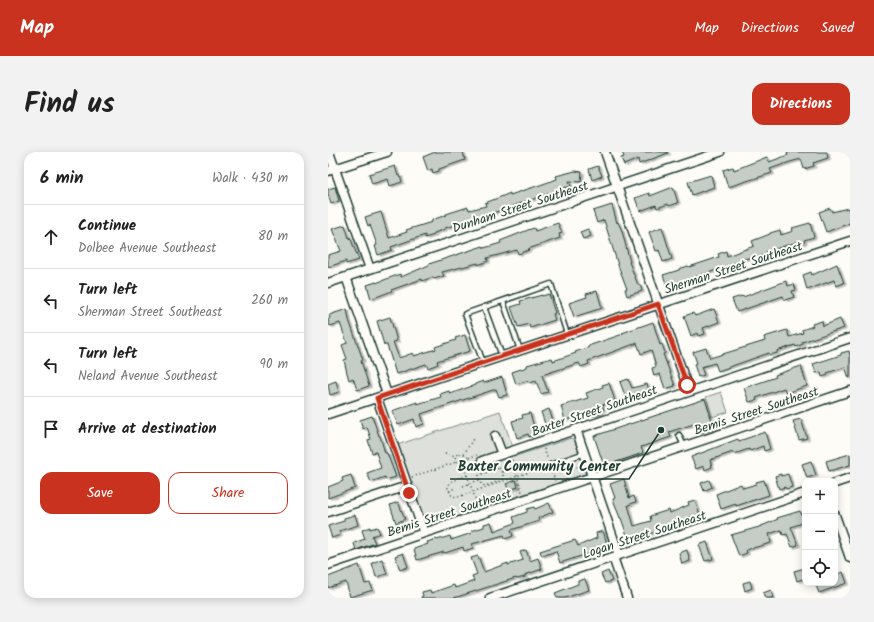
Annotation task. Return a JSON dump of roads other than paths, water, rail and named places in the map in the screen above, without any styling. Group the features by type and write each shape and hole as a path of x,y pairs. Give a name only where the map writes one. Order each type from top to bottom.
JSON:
{"street":[{"path":"329,152 332,170 370,269"},
{"path":"332,170 387,152"},
{"path":"604,152 689,391"},
{"name":"Dunham Street Southeast","path":"328,283 720,152"},
{"name":"Sherman Street Southeast","path":"328,414 850,241"},
{"path":"346,277 387,394"},
{"name":"Baxter Street Southeast","path":"481,457 502,454 850,338"},
{"name":"Bemis Street Southeast","path":"328,565 850,391"},
{"path":"377,398 424,533"},
{"path":"576,429 593,477 627,598"},
{"path":"495,436 502,454"},
{"path":"838,482 850,478"},
{"path":"328,512 407,486"},
{"name":"Logan Street Southeast","path":"490,598 802,494"},
{"path":"838,523 850,558"}],"lane":[{"path":"483,362 465,314 551,284 567,334"},
{"path":"503,301 520,350"},
{"path":"484,307 502,356"},
{"path":"680,434 684,446"},
{"path":"550,465 585,453"}],"place":[{"name":"Baxter Community Center","path":"661,430"}]}
